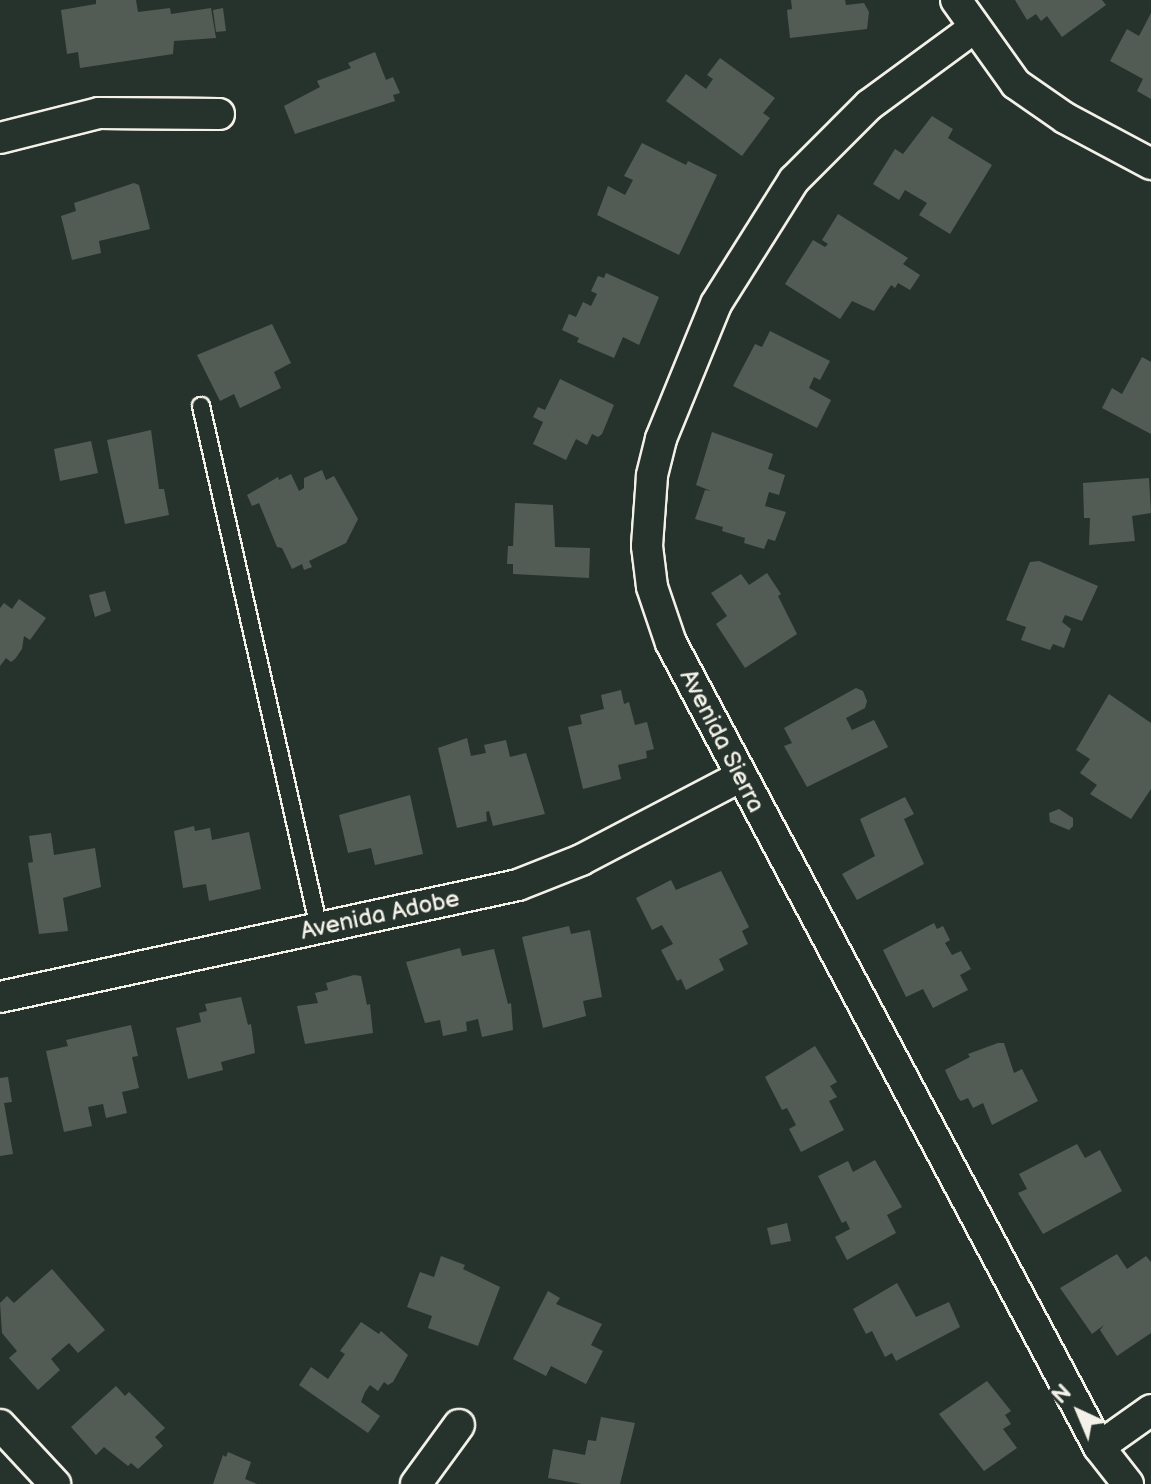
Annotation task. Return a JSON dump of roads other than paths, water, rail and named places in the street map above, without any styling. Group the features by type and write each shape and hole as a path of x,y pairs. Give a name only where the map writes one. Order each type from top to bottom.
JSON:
{"street":[{"path":"956,0 1016,84 1065,118 1151,164"},
{"name":"Avenida Sierra","path":"974,28 869,105 794,180 716,304 661,439 652,476 648,532 652,587 671,643 740,777 1099,1447 1128,1484"},
{"path":"0,138 99,113 219,114"},
{"name":"Avenida Adobe","path":"0,997 518,885 581,860 740,777"},
{"path":"1099,1447 1151,1410"},
{"path":"0,1425 55,1484"},
{"path":"416,1484 459,1425"}],"lane":[{"path":"201,406 319,928"}]}
